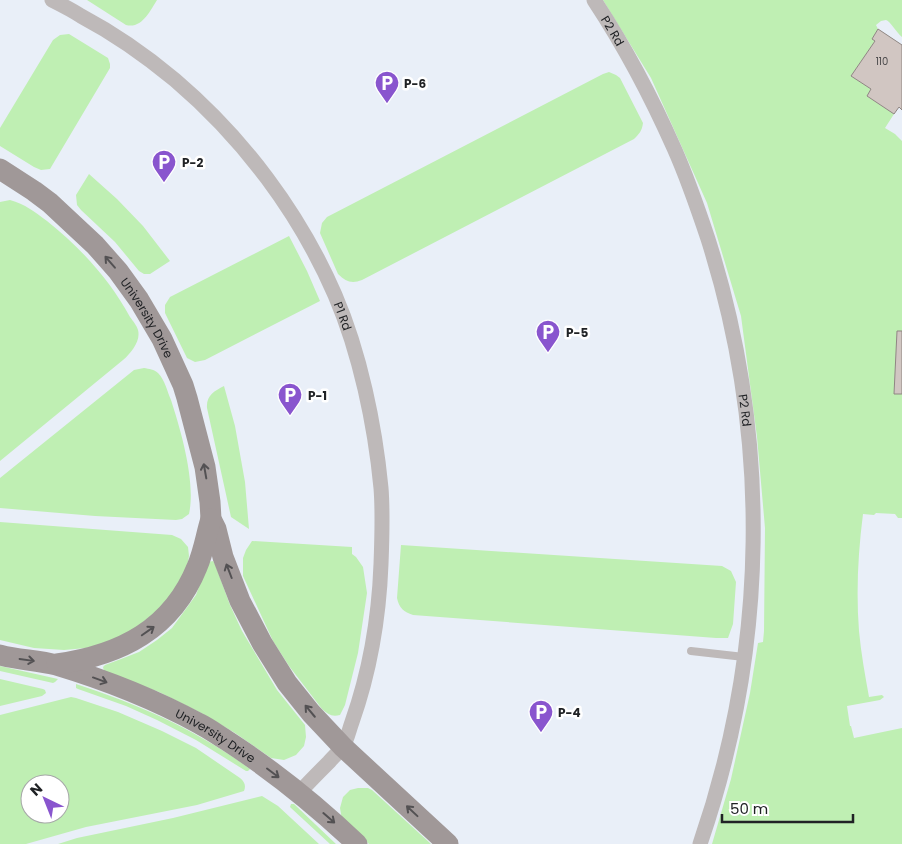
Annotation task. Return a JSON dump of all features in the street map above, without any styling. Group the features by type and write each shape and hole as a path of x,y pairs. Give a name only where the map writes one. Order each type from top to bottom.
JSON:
{"main road":[{"name":"University Drive","path":"0,169 34,191 68,219 101,251 142,304 162,339 185,392 203,459 210,502 211,519 202,555 191,580 177,603 159,623 136,640 110,652 73,662 54,664"},
{"name":"University Drive","path":"211,519 240,601 262,643 288,683 311,713 343,747 448,844"},
{"name":"University Drive","path":"0,655 54,664 114,685 164,706 202,725 250,756 300,793 357,844"}],"street":[{"name":"P1 Rd","path":"52,0 107,30 152,61 195,97 224,126 260,168 294,218 321,264 339,305 365,387 381,489 382,525 380,592 371,654 360,699 343,747"},
{"name":"P2 Rd","path":"594,0 618,37 640,78 675,150 698,208 717,268 732,329 746,407 754,511 752,580 747,638 739,696 723,769 700,844"},
{"path":"300,793 343,747"}],"lane":[{"path":"691,651 744,657"}],"shaded area":[{"path":"0,0 902,0 902,844 0,844"}],"green space":[{"path":"87,0 157,0 145,18 132,26 126,25"},
{"path":"603,0 902,0 902,37 888,21 881,21 876,25 878,29 872,39 875,41 851,76 871,89 867,96 894,114 885,128 902,141 902,331 897,331 894,393 902,394 902,518 898,518 895,514 863,514 858,587 860,639 869,697 882,695 884,697 880,700 847,706 854,738 902,728 902,844 712,844 731,779 750,693 758,643 763,642 765,528 757,437 741,316 707,203 651,78"},
{"path":"69,34 108,58 110,68 50,169 41,170 0,146 0,128 53,40 60,35"},
{"path":"609,72 620,78 643,123 640,132 634,139 362,280 349,282 338,274 320,233 322,223 327,217"},
{"path":"89,174 143,226 170,261 150,274 144,274 139,271 115,242 81,210 77,205 76,195"},
{"path":"10,200 38,214 82,253 104,277 136,325 139,334 135,346 123,360 0,461 0,202"},
{"path":"289,236 320,301 205,360 195,362 187,358 165,313 165,305 170,297"},
{"path":"144,368 158,373 166,386 175,412 189,472 191,501 189,514 182,519 176,520 95,516 0,508 0,478 134,370"},
{"path":"224,386 235,426 245,482 249,529 231,517 207,408 211,394"},
{"path":"0,522 172,535 181,539 188,547 187,567 168,602 122,639 86,648 64,650 34,648 0,640"},
{"path":"252,541 352,547 352,554 363,567 367,593 358,653 345,705 340,715 330,715 322,709 289,666 273,641 243,576 243,558"},
{"path":"401,545 722,566 731,571 736,582 733,624 728,638 716,638 413,615 402,609 397,598"},
{"path":"213,561 242,631 277,690 305,725 306,737 304,746 296,755 284,760 271,758 203,714 159,692 104,671 103,667 105,665 139,652 172,628 196,595 208,562"},
{"path":"0,666 58,679 53,683 0,671"},
{"path":"0,679 43,689 46,693 42,696 0,706"},
{"path":"76,684 122,700 166,719 209,742 250,769 246,771 196,740 157,720 126,706 78,689"},
{"path":"71,697 118,712 196,748 240,778 245,786 244,791 197,805 86,827 26,844 0,844 0,715"},
{"path":"358,788 372,790 431,844 369,844 342,820 340,808 343,797 350,790"},
{"path":"262,796 278,806 319,844 58,844 77,838 173,818"},
{"path":"291,804 294,804 336,844 330,844 290,807"}],"building":[{"path":"878,29 902,45 902,110 899,107 894,114 867,96 871,89 851,76 875,41 872,39"},
{"path":"897,331 902,331 902,394 894,394"}],"place":[{"name":"P-6","path":"387,104"},
{"name":"P-2","path":"164,183"},
{"name":"P-5","path":"548,353"},
{"name":"P-1","path":"290,416"},
{"name":"P-4","path":"541,733"}]}
